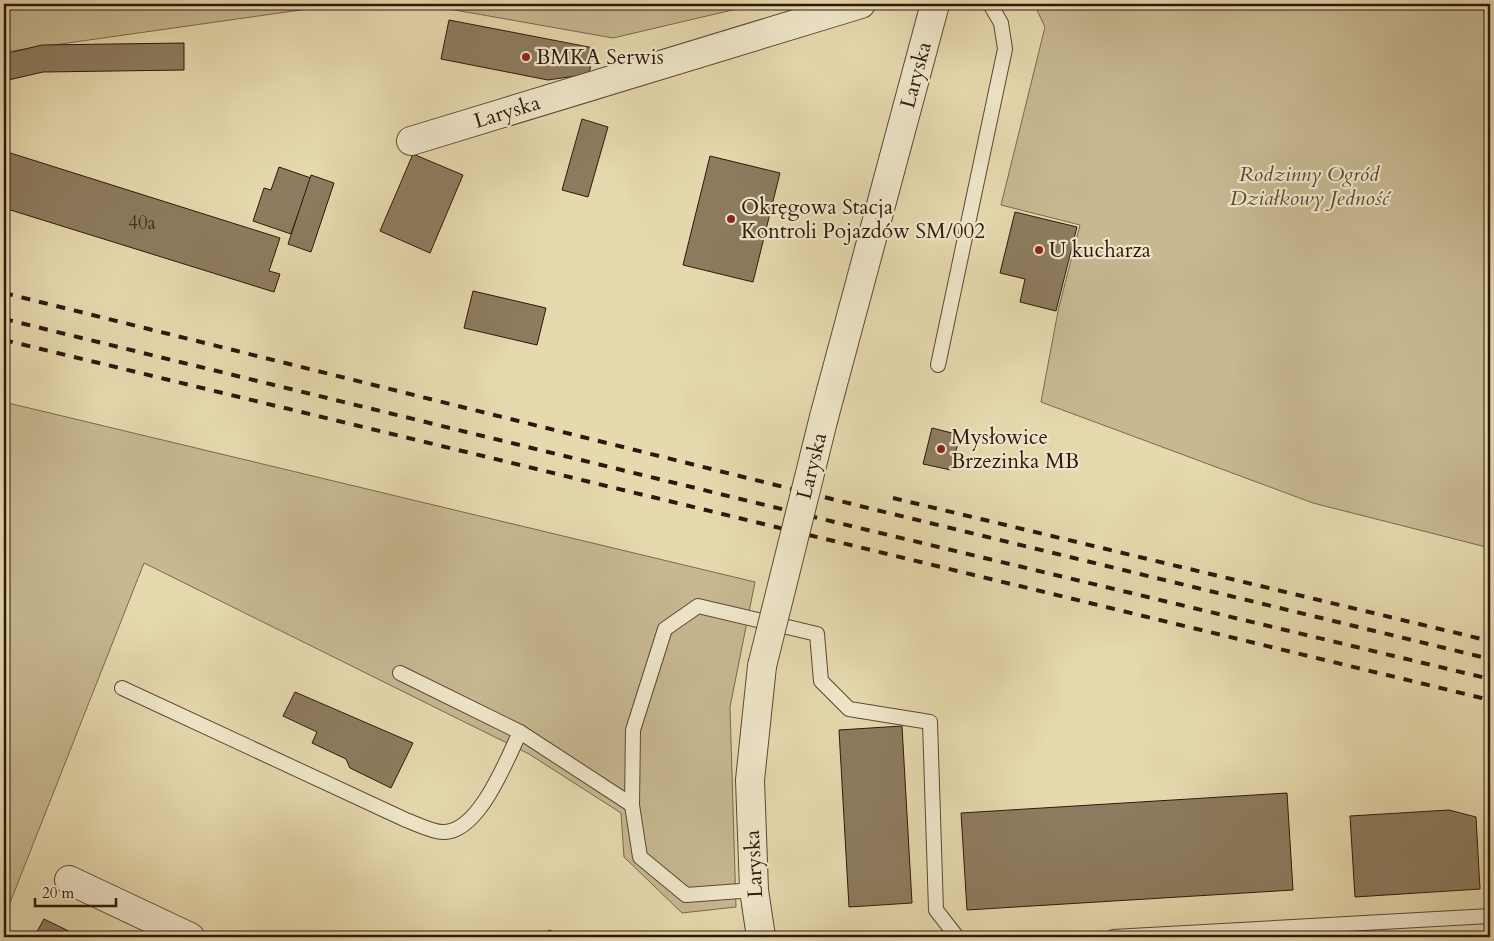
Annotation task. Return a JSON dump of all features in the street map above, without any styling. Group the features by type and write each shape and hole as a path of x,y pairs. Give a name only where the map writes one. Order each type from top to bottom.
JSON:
{"street":[{"name":"Laryska","path":"411,141 861,4"},
{"name":"Laryska","path":"760,937 754,890 750,780 762,666 824,417 935,4"},
{"path":"69,880 190,937"}],"lane":[{"path":"938,365 1005,49 1001,22 990,4"},
{"path":"754,890 686,895 640,857 632,805 633,730 665,629 698,606 817,634 821,681 849,709 930,722 936,910 957,937"},
{"path":"400,673 520,732 632,805"},
{"path":"122,688 406,820 444,832 466,824 490,793 520,732"},
{"path":"1113,937 1490,916"}],"green space":[{"path":"4,4 343,4 4,52"},
{"path":"421,4 758,4 613,38"},
{"name":"Rodzinny Ogród Działkowy Jedność","path":"1034,4 1490,4 1490,548 1313,503 1041,402 1058,311 1080,225 1001,205 1045,27"},
{"path":"4,402 755,582 730,707 736,907 682,913 624,857 621,813 529,754 144,563 4,918"}],"building":[{"path":"449,20 594,48 589,74 548,80 441,59"},
{"path":"184,43 184,70 43,72 4,81 4,54 42,45"},
{"path":"582,119 608,127 588,197 562,190"},
{"path":"4,151 280,238 269,271 280,274 274,292 4,208"},
{"path":"413,154 463,175 430,253 380,231"},
{"name":"Okręgowa Stacja Kontroli Pojazdów SM/002","path":"710,156 780,173 753,282 683,265"},
{"path":"279,167 311,178 291,234 253,221 264,188 271,190"},
{"path":"311,175 334,183 311,252 288,244"},
{"name":"U kucharza","path":"1015,212 1077,227 1056,311 1020,302 1025,279 1000,273"},
{"path":"473,291 546,308 537,345 464,328"},
{"name":"Mysłowice Brzezinka MB","path":"932,428 960,435 951,470 923,464"},
{"path":"295,692 413,743 391,788 350,768 346,759 312,743 317,732 283,716"},
{"path":"902,726 912,903 849,907 839,730"},
{"path":"1287,793 1293,890 967,910 961,813"},
{"path":"1449,810 1476,817 1480,889 1355,897 1350,816"},
{"path":"44,919 81,937 34,937"},
{"path":"549,930 565,937 545,937"}],"railway":[{"path":"4,293 872,509 1490,659"},
{"path":"4,319 851,526 1490,679"},
{"path":"4,340 1490,700"},
{"path":"893,498 1490,641"}],"place":[{"name":"BMKA Serwis","path":"526,57"},
{"name":"Okręgowa Stacja Kontroli Pojazdów SM/002","path":"731,219"},
{"name":"U kucharza","path":"1039,250"},
{"name":"Mysłowice Brzezinka MB","path":"941,449"}]}
